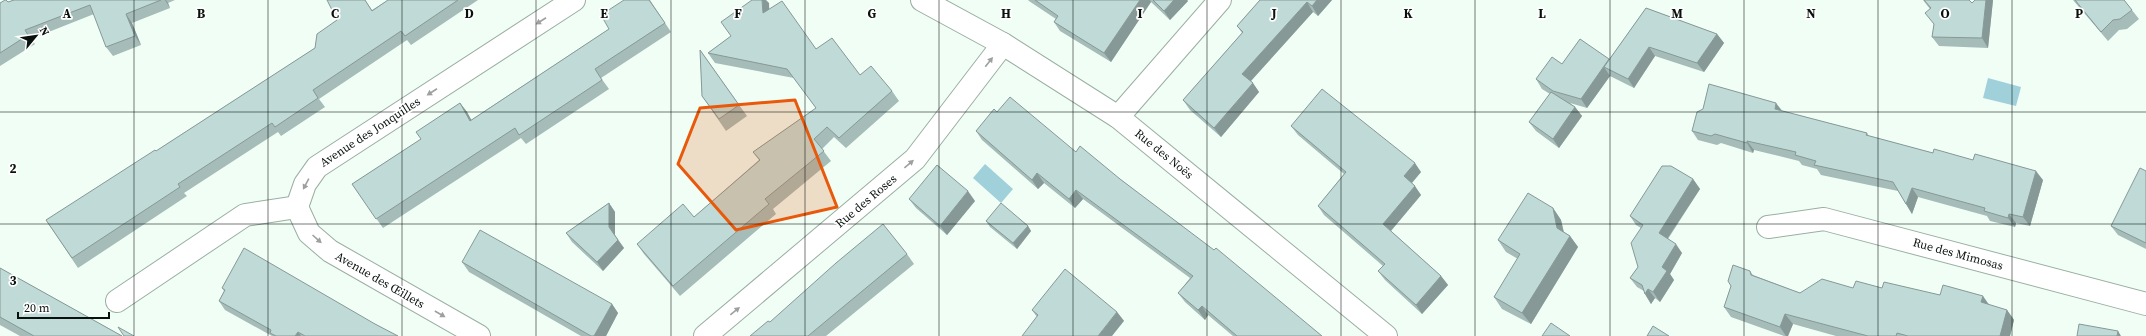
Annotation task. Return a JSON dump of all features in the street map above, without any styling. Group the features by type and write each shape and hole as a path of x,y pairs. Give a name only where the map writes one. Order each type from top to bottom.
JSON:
{"street":[{"name":"Avenue des Jonquilles","path":"297,207 306,184 317,167 574,0"},
{"name":"Rue des Noës","path":"922,0 1003,44 1118,117 1386,336"},
{"path":"1118,117 1220,0"},
{"name":"Rue des Roses","path":"705,336 915,159 1003,44"},
{"path":"117,301 245,215 297,207"},
{"name":"Avenue des Œillets","path":"297,207 310,232 330,251 479,336"},
{"name":"Rue des Mimosas","path":"1768,227 1824,219 2146,304"}],"highlighted area":[{"path":"795,100 837,207 736,230 678,164 700,108"}],"water":[{"path":"1988,78 2021,87 2016,106 1983,98"},
{"path":"985,164 1013,189 1001,203 973,178"}],"building":[{"path":"5,0 8,2 14,0 161,0 126,14 135,36 106,47 90,5 25,30 28,35 0,53 0,3"},
{"path":"327,0 365,0 372,11 388,0 458,0 405,36 401,31 313,90 318,98 275,127 272,123 178,184 180,187 72,258 46,220 315,48 317,34 337,20"},
{"path":"624,0 649,0 665,23 595,69 602,80 519,135 515,128 376,219 352,184 421,139 416,132 460,103 470,121 609,29 601,15"},
{"path":"752,0 762,0 763,13 782,1 816,49 832,38 860,75 871,66 892,91 839,138 827,127 814,139 824,151 765,199 769,204 673,286 637,244 683,204 694,217 760,160 753,152 816,108 787,69 708,53 731,36 721,22"},
{"path":"1035,0 1140,0 1104,53 1054,22 1058,16"},
{"path":"1153,0 1174,0 1164,11"},
{"path":"1260,0 1317,0 1312,6 1307,2 1242,74 1253,83 1214,128 1183,100 1243,32 1237,26"},
{"path":"1924,0 1969,0 1972,3 1975,0 1986,0 1982,38 1932,37 1934,24 1925,13 1931,8"},
{"path":"2075,0 2124,0 2132,10 2120,19 2113,20 2101,32"},
{"path":"1646,8 1717,34 1697,63 1649,47 1628,79 1604,67"},
{"path":"1580,39 1609,59 1581,99 1553,91 1536,79 1552,57 1562,64"},
{"path":"700,50 739,105 719,119 702,96"},
{"path":"1709,84 1776,103 1775,109 1867,133 1866,135 1933,153 1934,149 1973,160 1975,154 2036,171 2023,217 2009,214 2008,218 1984,211 1985,208 1912,188 1906,204 1893,182 1814,165 1816,161 1795,155 1796,152 1747,141 1747,143 1715,134 1711,136 1692,131 1697,112 1703,109"},
{"path":"1322,89 1415,163 1404,176 1415,186 1383,224 1441,276 1416,305 1378,271 1385,264 1318,206 1346,172 1291,126"},
{"path":"1551,92 1575,107 1553,139 1529,122"},
{"path":"1010,97 1076,152 1080,146 1120,179 1214,250 1216,248 1322,336 1237,336 1202,306 1198,310 1178,293 1193,276 1076,190 1069,199 1037,173 1032,180 976,131 994,109 997,112"},
{"path":"937,165 968,191 940,226 909,199"},
{"path":"1662,166 1671,166 1693,179 1659,233 1676,244 1662,267 1667,271 1653,292 1648,289 1645,294 1642,285 1630,278 1638,267 1631,243 1643,225 1630,216"},
{"path":"2140,168 2146,171 2146,243 2111,226"},
{"path":"1528,193 1553,208 1557,228 1570,236 1522,313 1494,297 1520,254 1498,240"},
{"path":"609,203 609,227 618,240 597,262 566,233"},
{"path":"1001,203 1028,226 1013,243 986,221"},
{"path":"883,224 907,254 808,336 750,336 768,321 770,322 836,263"},
{"path":"480,230 612,304 594,336 591,336 462,262"},
{"path":"244,248 398,336 305,336 298,332 295,336 276,336 270,333 271,330 219,301 225,290 222,288"},
{"path":"1733,265 1750,271 1751,275 1800,293 1822,279 1853,288 1856,281 1882,288 1884,282 1940,295 1943,285 1983,296 1981,302 2007,310 2000,336 1908,336 1897,333 1896,336 1868,336 1785,314 1780,327 1724,307 1731,286 1728,281"},
{"path":"0,268 122,336 34,336 0,317"},
{"path":"1065,269 1117,312 1098,336 1022,336 1038,315 1032,310"},
{"path":"1551,323 1570,336 1542,336"},
{"path":"2079,324 2118,331 2117,336 2077,336"},
{"path":"1653,326 1669,336 1647,336"},
{"path":"118,327 134,336 124,336"}]}
